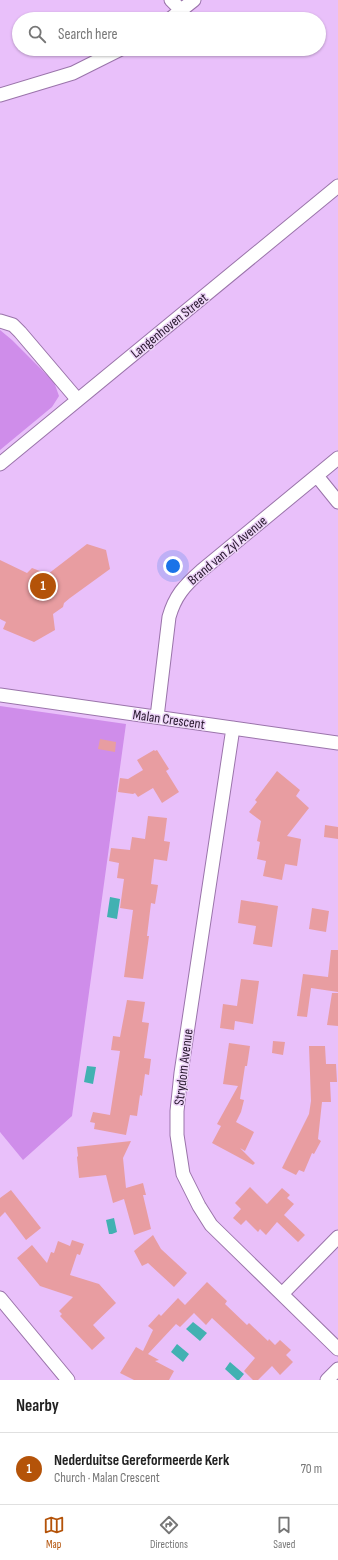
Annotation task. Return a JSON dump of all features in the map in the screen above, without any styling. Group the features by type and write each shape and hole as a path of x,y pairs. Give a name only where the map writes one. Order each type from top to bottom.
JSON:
{"street":[{"path":"171,0 182,10"},
{"path":"179,12 194,0"},
{"path":"0,95 73,73 107,56"},
{"name":"Langenhoven Street","path":"0,464 77,399 338,186"},
{"path":"0,321 13,325 20,332 77,399"},
{"name":"Brand van Zyl Avenue","path":"157,717 169,618 173,603 181,590 201,571 338,458"},
{"path":"317,476 338,502"},
{"name":"Malan Crescent","path":"0,695 338,743"},
{"name":"Strydom Avenue","path":"234,728 181,1073 177,1135 184,1174 199,1206 212,1224 338,1349"},
{"path":"283,1293 338,1237"},
{"path":"0,1298 68,1380"},
{"path":"327,1380 338,1369"}],"shaded area":[{"path":"0,330 54,382 59,396 52,407 0,450"},
{"path":"0,706 126,724 72,1116 23,1160 0,1132"},
{"path":"110,897 120,899 117,919 107,917"},
{"path":"87,1066 96,1067 93,1084 84,1082"},
{"path":"114,1218 117,1232 109,1234 106,1220"},
{"path":"193,1322 207,1333 200,1341 186,1329"},
{"path":"177,1344 189,1354 183,1362 171,1352"},
{"path":"230,1362 244,1374 239,1380 237,1380 225,1369"}],"building":[{"path":"87,544 106,550 110,569 70,598 64,603 63,607 53,614 55,630 34,642 3,629 6,622 0,619 0,560 27,573 32,568 48,574"},
{"path":"100,739 116,742 115,752 98,749"},
{"path":"154,750 157,750 169,769 166,771 179,792 162,803 153,788 138,797 135,793 118,792 120,778 128,779 143,770 137,760"},
{"path":"277,771 300,790 296,796 309,808 287,836 301,839 297,866 285,864 282,880 263,876 266,861 257,859 260,842 257,841 261,821 249,812 257,802 255,800"},
{"path":"148,816 167,818 164,841 170,842 167,861 154,859 151,884 158,885 155,904 151,903 147,936 149,936 143,979 124,977 133,910 120,908 124,879 117,878 119,863 109,861 111,848 130,850 132,837 145,839"},
{"path":"325,825 338,827 338,839 324,837"},
{"path":"241,900 278,906 272,947 253,944 256,926 238,923"},
{"path":"312,908 329,911 326,932 309,929"},
{"path":"331,950 338,950 338,992 311,988 307,1017 297,1016 303,974 328,977"},
{"path":"241,979 259,981 253,1024 235,1021 234,1030 220,1028 223,1004 237,1006"},
{"path":"332,993 338,993 338,1026 327,1025"},
{"path":"127,1000 145,1002 142,1022 149,1023 144,1058 151,1059 149,1075 145,1074 137,1116 130,1115 126,1135 94,1129 95,1123 90,1122 93,1112 110,1115 120,1051 111,1050 113,1036 120,1037"},
{"path":"273,1041 285,1042 283,1055 272,1053"},
{"path":"229,1043 250,1046 247,1066 245,1066 240,1099 244,1100 241,1112 236,1122 254,1132 245,1151 240,1148 255,1163 253,1165 212,1143 221,1126 217,1124 238,1086 223,1084"},
{"path":"309,1046 325,1046 326,1064 336,1064 337,1082 330,1082 331,1102 322,1102 318,1139 321,1141 314,1154 312,1153 304,1172 299,1170 296,1175 282,1168 309,1114 311,1101"},
{"path":"131,1141 123,1158 126,1188 143,1183 146,1195 143,1195 151,1229 134,1235 124,1199 113,1203 106,1175 79,1178 77,1157 77,1147"},
{"path":"250,1187 267,1204 282,1188 290,1195 287,1198 294,1204 284,1215 305,1235 298,1242 277,1222 266,1235 260,1229 258,1232 246,1220 241,1225 233,1218 241,1209 235,1203"},
{"path":"11,1190 41,1228 26,1240 5,1212 0,1217 0,1198"},
{"path":"153,1235 161,1249 187,1273 174,1287 148,1263 142,1266 134,1251"},
{"path":"72,1240 84,1244 80,1255 77,1254 70,1275 99,1284 116,1303 93,1325 105,1338 92,1350 60,1316 62,1314 59,1311 73,1297 40,1286 17,1258 32,1245 47,1263 51,1252 54,1253 58,1241 70,1246"},
{"path":"207,1282 227,1301 225,1304 247,1325 249,1323 268,1341 269,1339 275,1345 280,1340 291,1350 286,1355 293,1362 280,1375 272,1366 258,1380 253,1380 244,1371 255,1358 212,1318 206,1325 194,1313 180,1327 176,1324 148,1354 159,1360 155,1361 174,1371 169,1380 134,1380 120,1373 136,1347 143,1351 153,1330 148,1326 159,1314 161,1316 178,1298 185,1305"}],"place":[{"name":"Nederduitse Gereformeerde Kerk","path":"43,586"}]}
